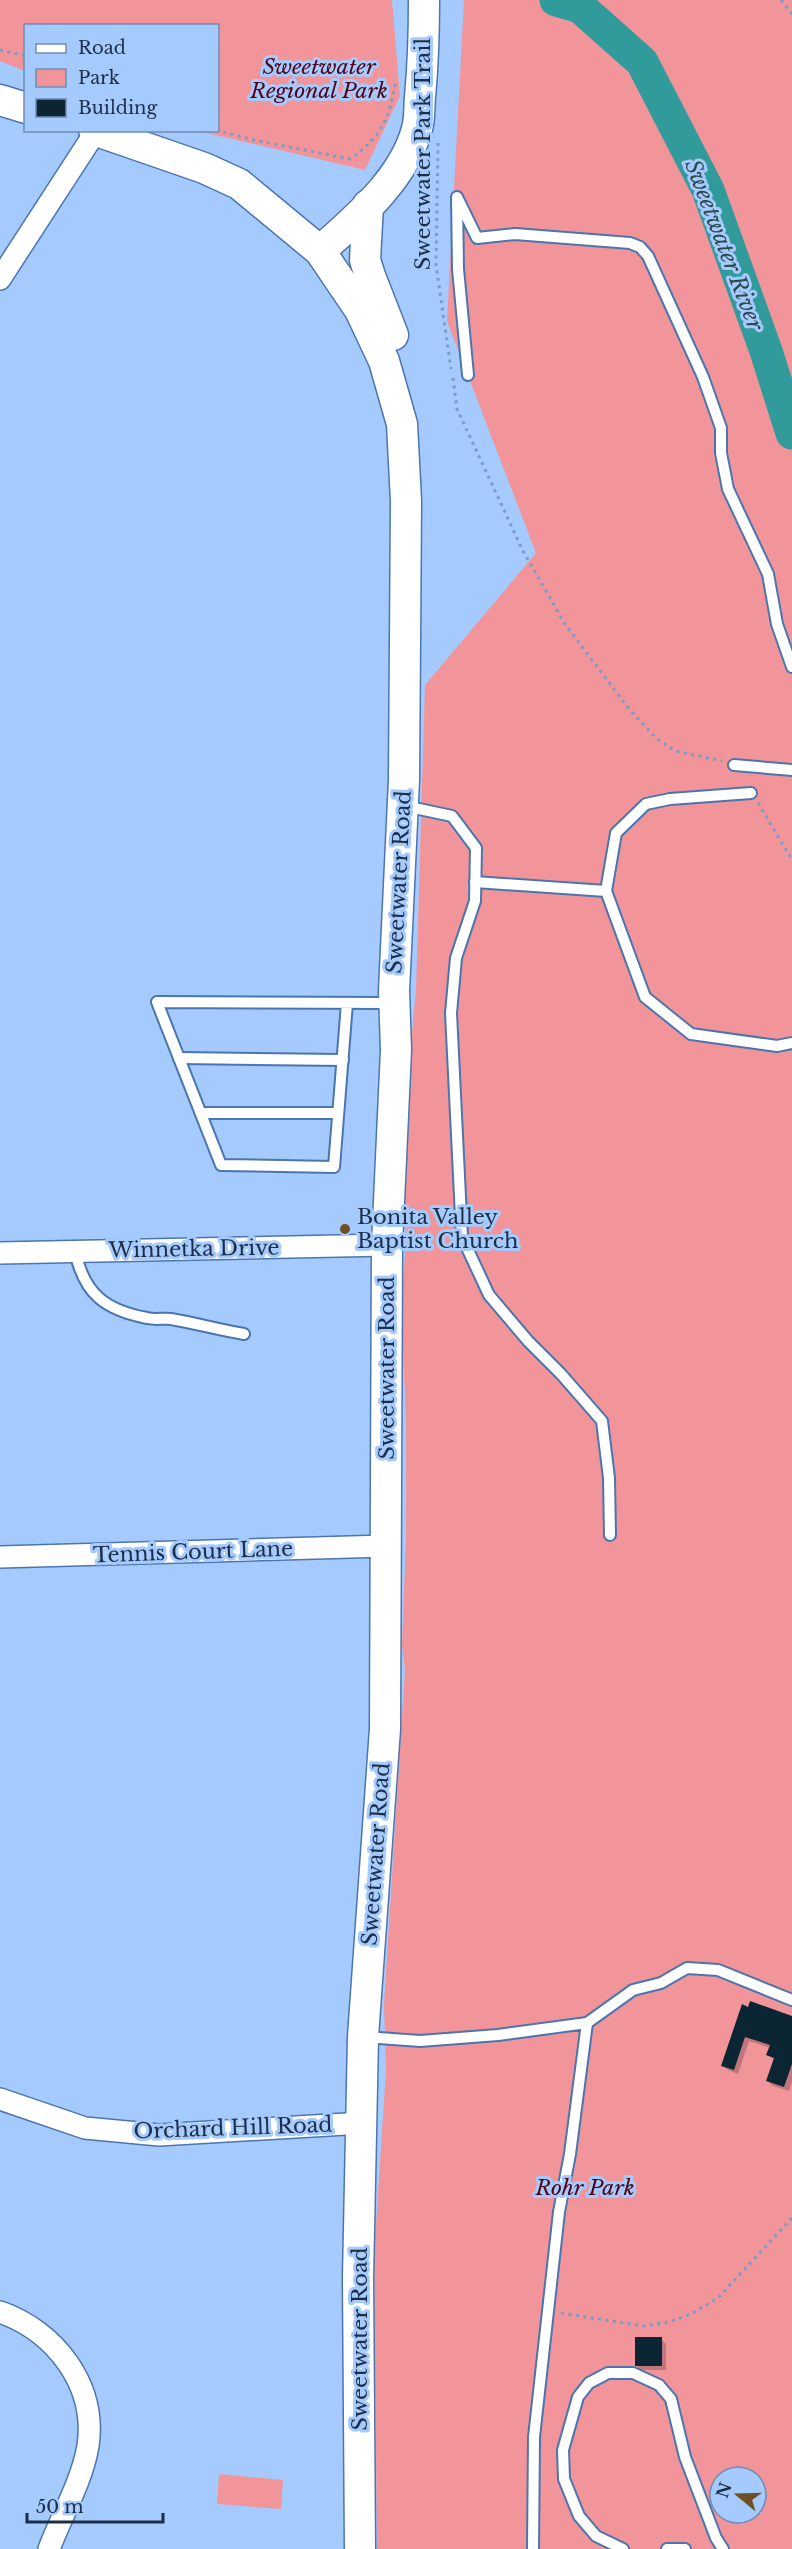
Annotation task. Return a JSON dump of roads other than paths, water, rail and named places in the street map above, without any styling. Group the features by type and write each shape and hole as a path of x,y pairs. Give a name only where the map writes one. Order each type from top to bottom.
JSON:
{"main road":[{"path":"321,250 368,205 401,165 417,128 424,40 424,0"},
{"path":"0,100 24,107"},
{"name":"Sweetwater Road","path":"98,132 204,168 239,184 321,250 360,310 384,361 402,424 406,501 402,806 394,1003 396,1050 387,1245 385,1729 363,2037 358,2278 360,2549"},
{"path":"368,205 365,260 416,398 420,480 406,501"}],"street":[{"path":"0,279 94,132"},
{"name":"Winnetka Drive","path":"0,1252 387,1245"},
{"name":"Tennis Court Lane","path":"0,1557 386,1546"},
{"name":"Orchard Hill Road","path":"0,2099 84,2128 159,2135 363,2123"},
{"path":"0,2312 29,2325 57,2348 76,2377 87,2411 88,2446 50,2549"}],"lane":[{"path":"468,375 458,269 457,197 477,238 527,234 630,243 640,247 648,256 703,377 721,428 721,453 728,489 768,574 777,624 792,667"},
{"path":"734,765 792,770"},
{"path":"752,793 670,799 646,804 616,833 606,891 645,997 654,1005 691,1034 777,1046 792,1043"},
{"path":"402,806 452,816 476,848 475,901 456,958 451,1013 462,1237 489,1295 602,1421 609,1478 610,1535"},
{"path":"475,882 606,891"},
{"path":"347,1002 334,1167 221,1165 157,1002 347,1002 394,1003"},
{"path":"179,1058 343,1060"},
{"path":"201,1113 338,1113"},
{"path":"75,1251 80,1273 93,1293 105,1304 148,1318 168,1319 244,1335"},
{"path":"363,2037 420,2041 498,2035 587,2023 633,1990 660,1983 687,1968 718,1970 792,2000"},
{"path":"533,2549 534,2437 559,2212 570,2154 587,2023"},
{"path":"623,2549 596,2536 579,2516 564,2479 563,2450 578,2397 589,2383 608,2373 633,2373 659,2385 671,2399 685,2457 716,2538 723,2549"},
{"path":"667,2549 685,2549"}],"waterway":[{"name":"Sweetwater River","path":"556,0 580,7 642,62 708,190 766,351 792,433"}],"place":[{"name":"Bonita Valley Baptist Church","path":"345,1229"}],"park label":[{"name":"Sweetwater Regional Park","path":"319,79"},
{"name":"Rohr Park","path":"585,2188"}]}
